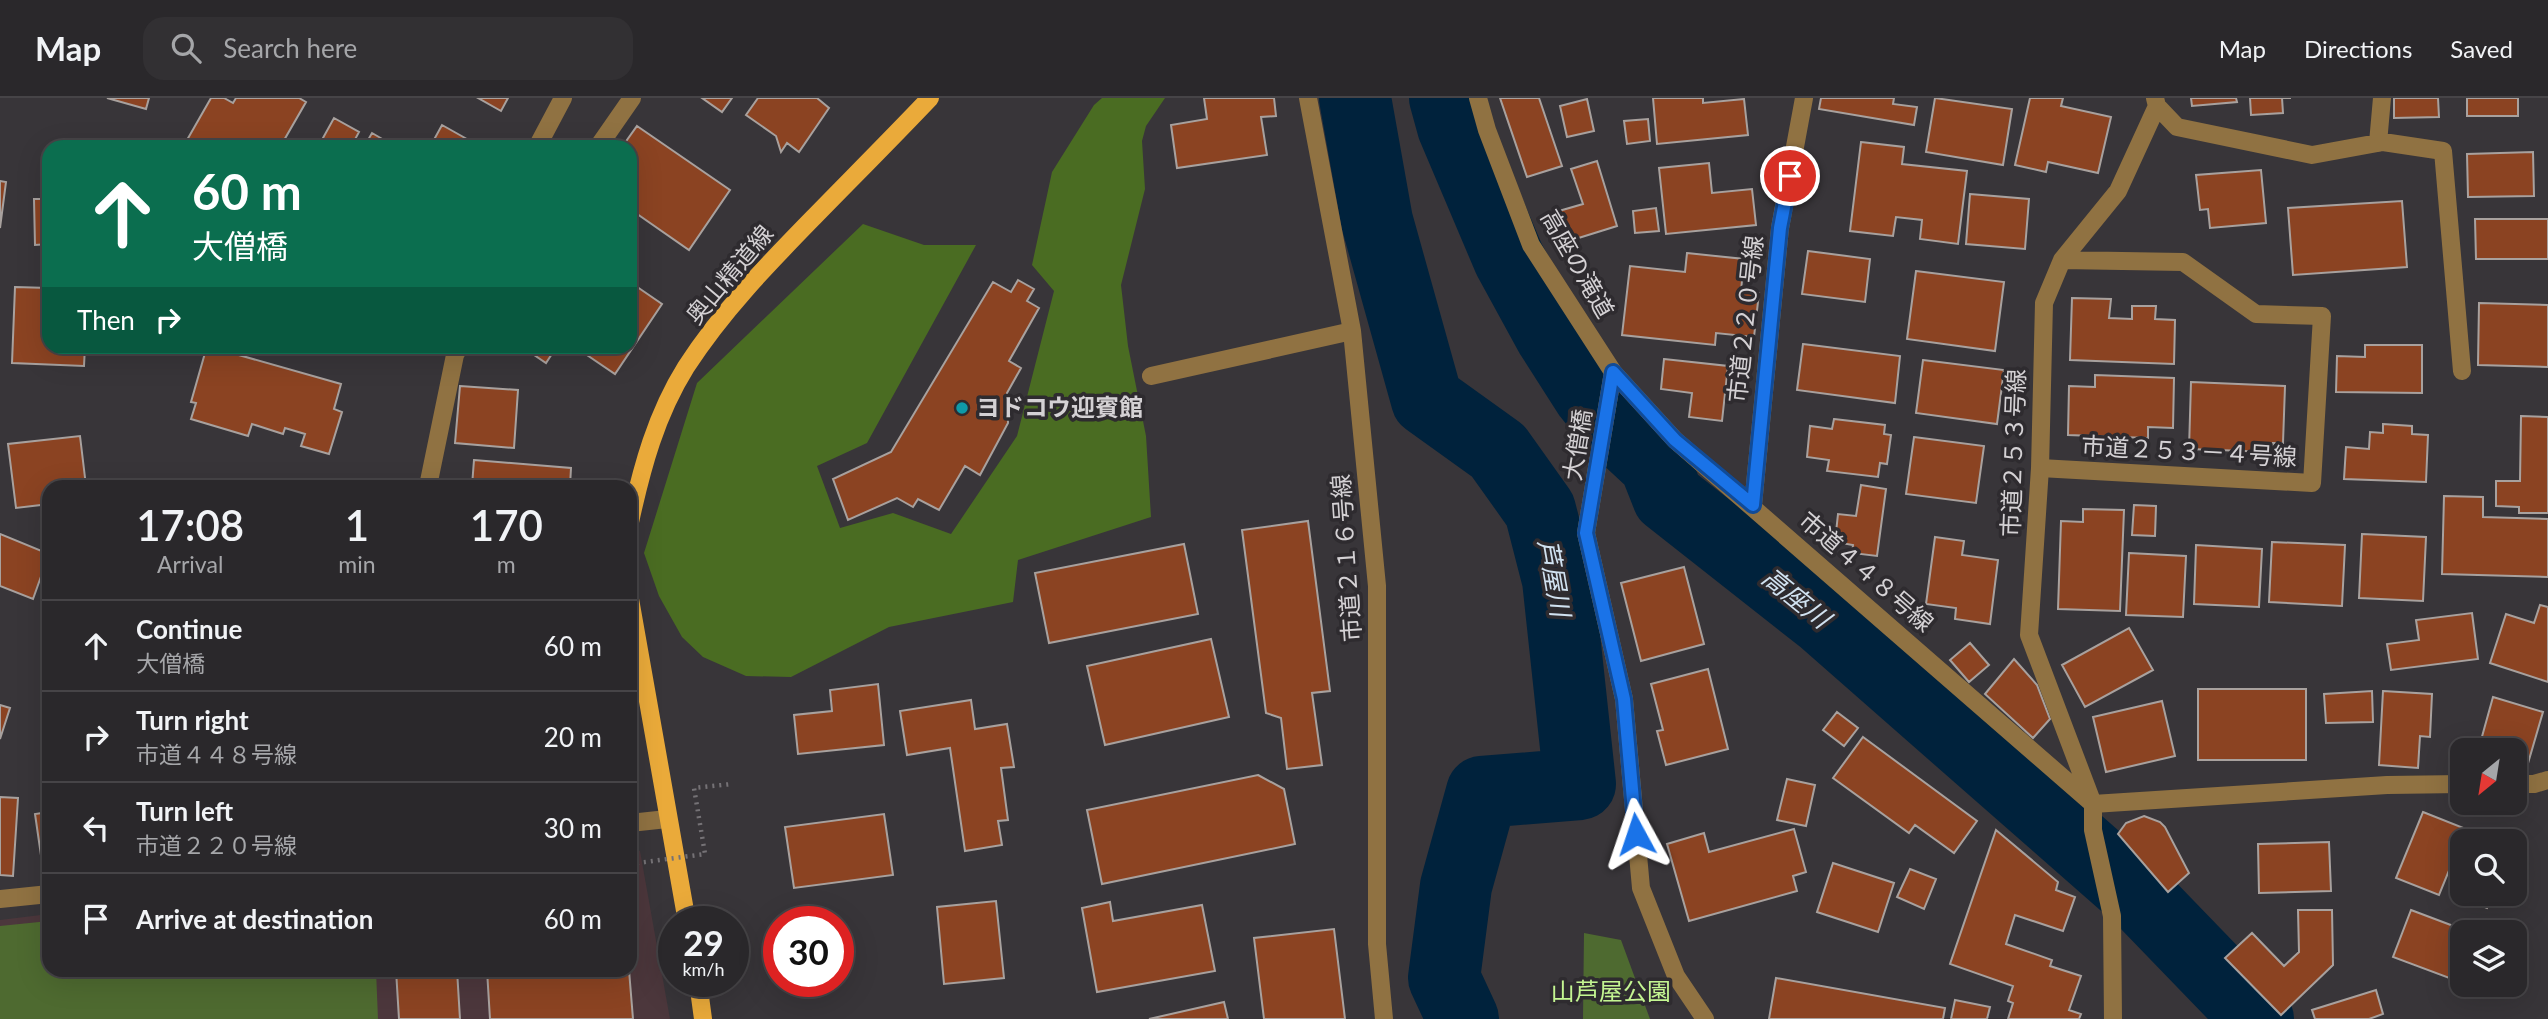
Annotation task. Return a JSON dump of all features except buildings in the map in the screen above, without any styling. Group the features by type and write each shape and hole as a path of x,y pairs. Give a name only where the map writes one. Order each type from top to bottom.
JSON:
{"main road":[{"name":"奥山精道線","path":"637,490 643,462 664,411 686,368 721,320 767,265 930,98"},
{"path":"637,641 684,906"},
{"path":"700,997 703,1019"}],"street":[{"path":"541,140 563,98"},
{"path":"603,140 632,98"},
{"name":"市道２１６号線","path":"1308,98 1352,331 1377,586 1377,944 1384,1019"},
{"name":"高座の滝道","path":"1478,98 1487,130 1531,245 1613,372"},
{"name":"市道２２０号線","path":"1753,505 1780,228 1804,98"},
{"path":"2378,143 2382,98"},
{"path":"2156,102 2177,127 2312,155 2378,143 2443,151 2462,371"},
{"name":"市道２５３号線","path":"2113,1019 2112,916 2093,831 2093,804 2029,635 2040,468 2044,303 2062,260 2118,191 2156,102"},
{"name":"市道２５３－４号線","path":"2040,468 2312,483 2322,316 2256,314 2183,262 2062,260"},
{"path":"1151,376 1352,331"},
{"path":"429,480 454,354"},
{"name":"大僧橋","path":"1613,372 1593,504 1586,533 1624,699 1641,888 1676,976 1705,1019"},
{"name":"市道４４８号線","path":"1613,372 1675,440 1753,505 2093,804"},
{"path":"2527,784 2548,780"},
{"path":"2093,804 2387,785 2450,784"},
{"path":"637,823 667,819"},
{"path":"0,899 42,895"}],"path":[{"path":"637,863 705,854 694,788 732,784"}],"shaded area":[{"path":"637,850 640,851 658,952 658,997 666,997 670,1019 0,1019 0,920 42,915 42,977 637,977"}],"green space":[{"path":"1102,98 1165,98 1146,126 1142,141 1145,189 1121,285 1128,346 1146,436 1151,517 1018,560 1013,602 889,627 791,677 746,676 703,657 682,637 659,596 644,553 697,383 863,224 924,245 976,245 867,443 817,466 840,528 893,513 951,534 1017,436 1054,291 1032,265 1052,172 1094,105"},
{"path":"42,922 42,977 376,977 378,1019 0,1019 0,926"},
{"name":"山芦屋公園","path":"1584,933 1621,940 1650,1019 1583,1019"}],"waterway":[{"name":"芦屋川","path":"1355,98 1377,221 1427,400 1498,451 1540,510 1558,580 1580,784 1482,792 1456,886 1444,978 1463,1019"},
{"name":"高座川","path":"1445,98 1453,127 1509,259 1550,334 1589,395 1612,424 1655,464 1668,497 1823,619 2142,899 2258,1019"}],"place":[{"name":"ヨドコウ迎賓館","path":"962,408"}],"route":[{"path":"1636,834 1624,699 1586,533 1593,504 1613,372 1675,440 1753,505 1780,228 1790,176"}]}
